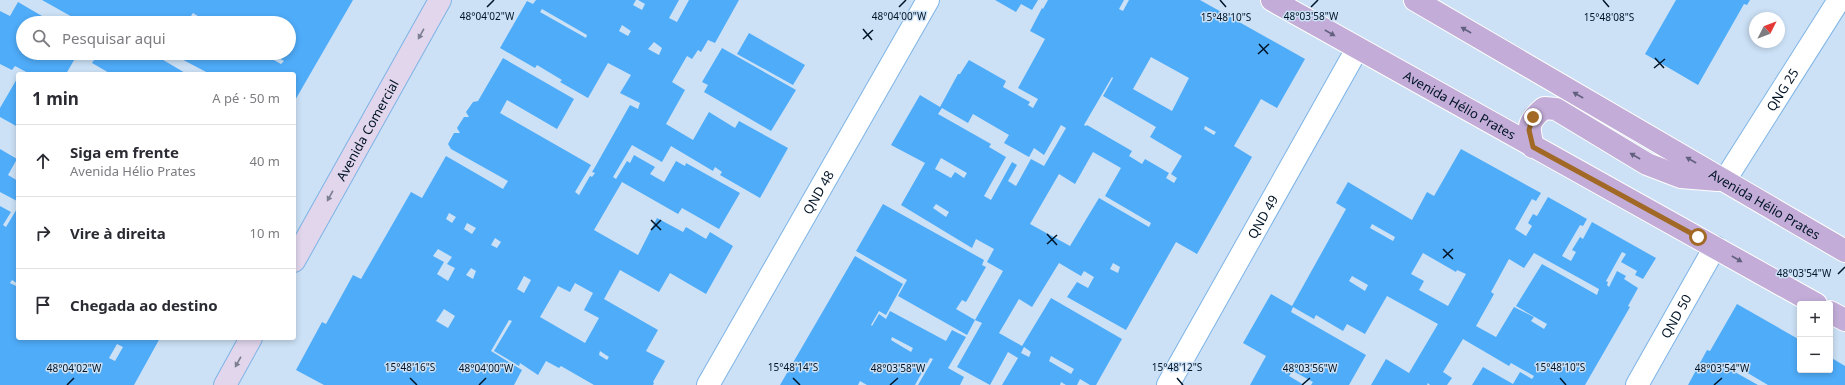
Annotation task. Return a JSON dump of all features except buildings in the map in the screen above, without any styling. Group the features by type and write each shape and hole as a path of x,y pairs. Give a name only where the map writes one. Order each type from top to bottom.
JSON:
{"main road":[{"name":"Avenida Comercial","path":"296,257 440,0"},
{"name":"Avenida Hélio Prates","path":"1272,0 1357,49 1811,301"},
{"name":"Avenida Hélio Prates","path":"1415,0 1845,251"},
{"path":"1533,147 1529,130 1533,117 1544,108 1556,109 1647,164 1681,176 1725,180"},
{"path":"1833,314 1845,320"},
{"path":"225,385 250,340"}],"street":[{"name":"QND 48","path":"708,385 928,0"},
{"name":"QNG 25","path":"1725,180 1839,0"},
{"name":"QND 49","path":"1168,385 1357,49"},
{"name":"QND 50","path":"1636,385 1714,247"}],"route":[{"path":"1533,117 1529,130 1533,147 1698,237"}]}
